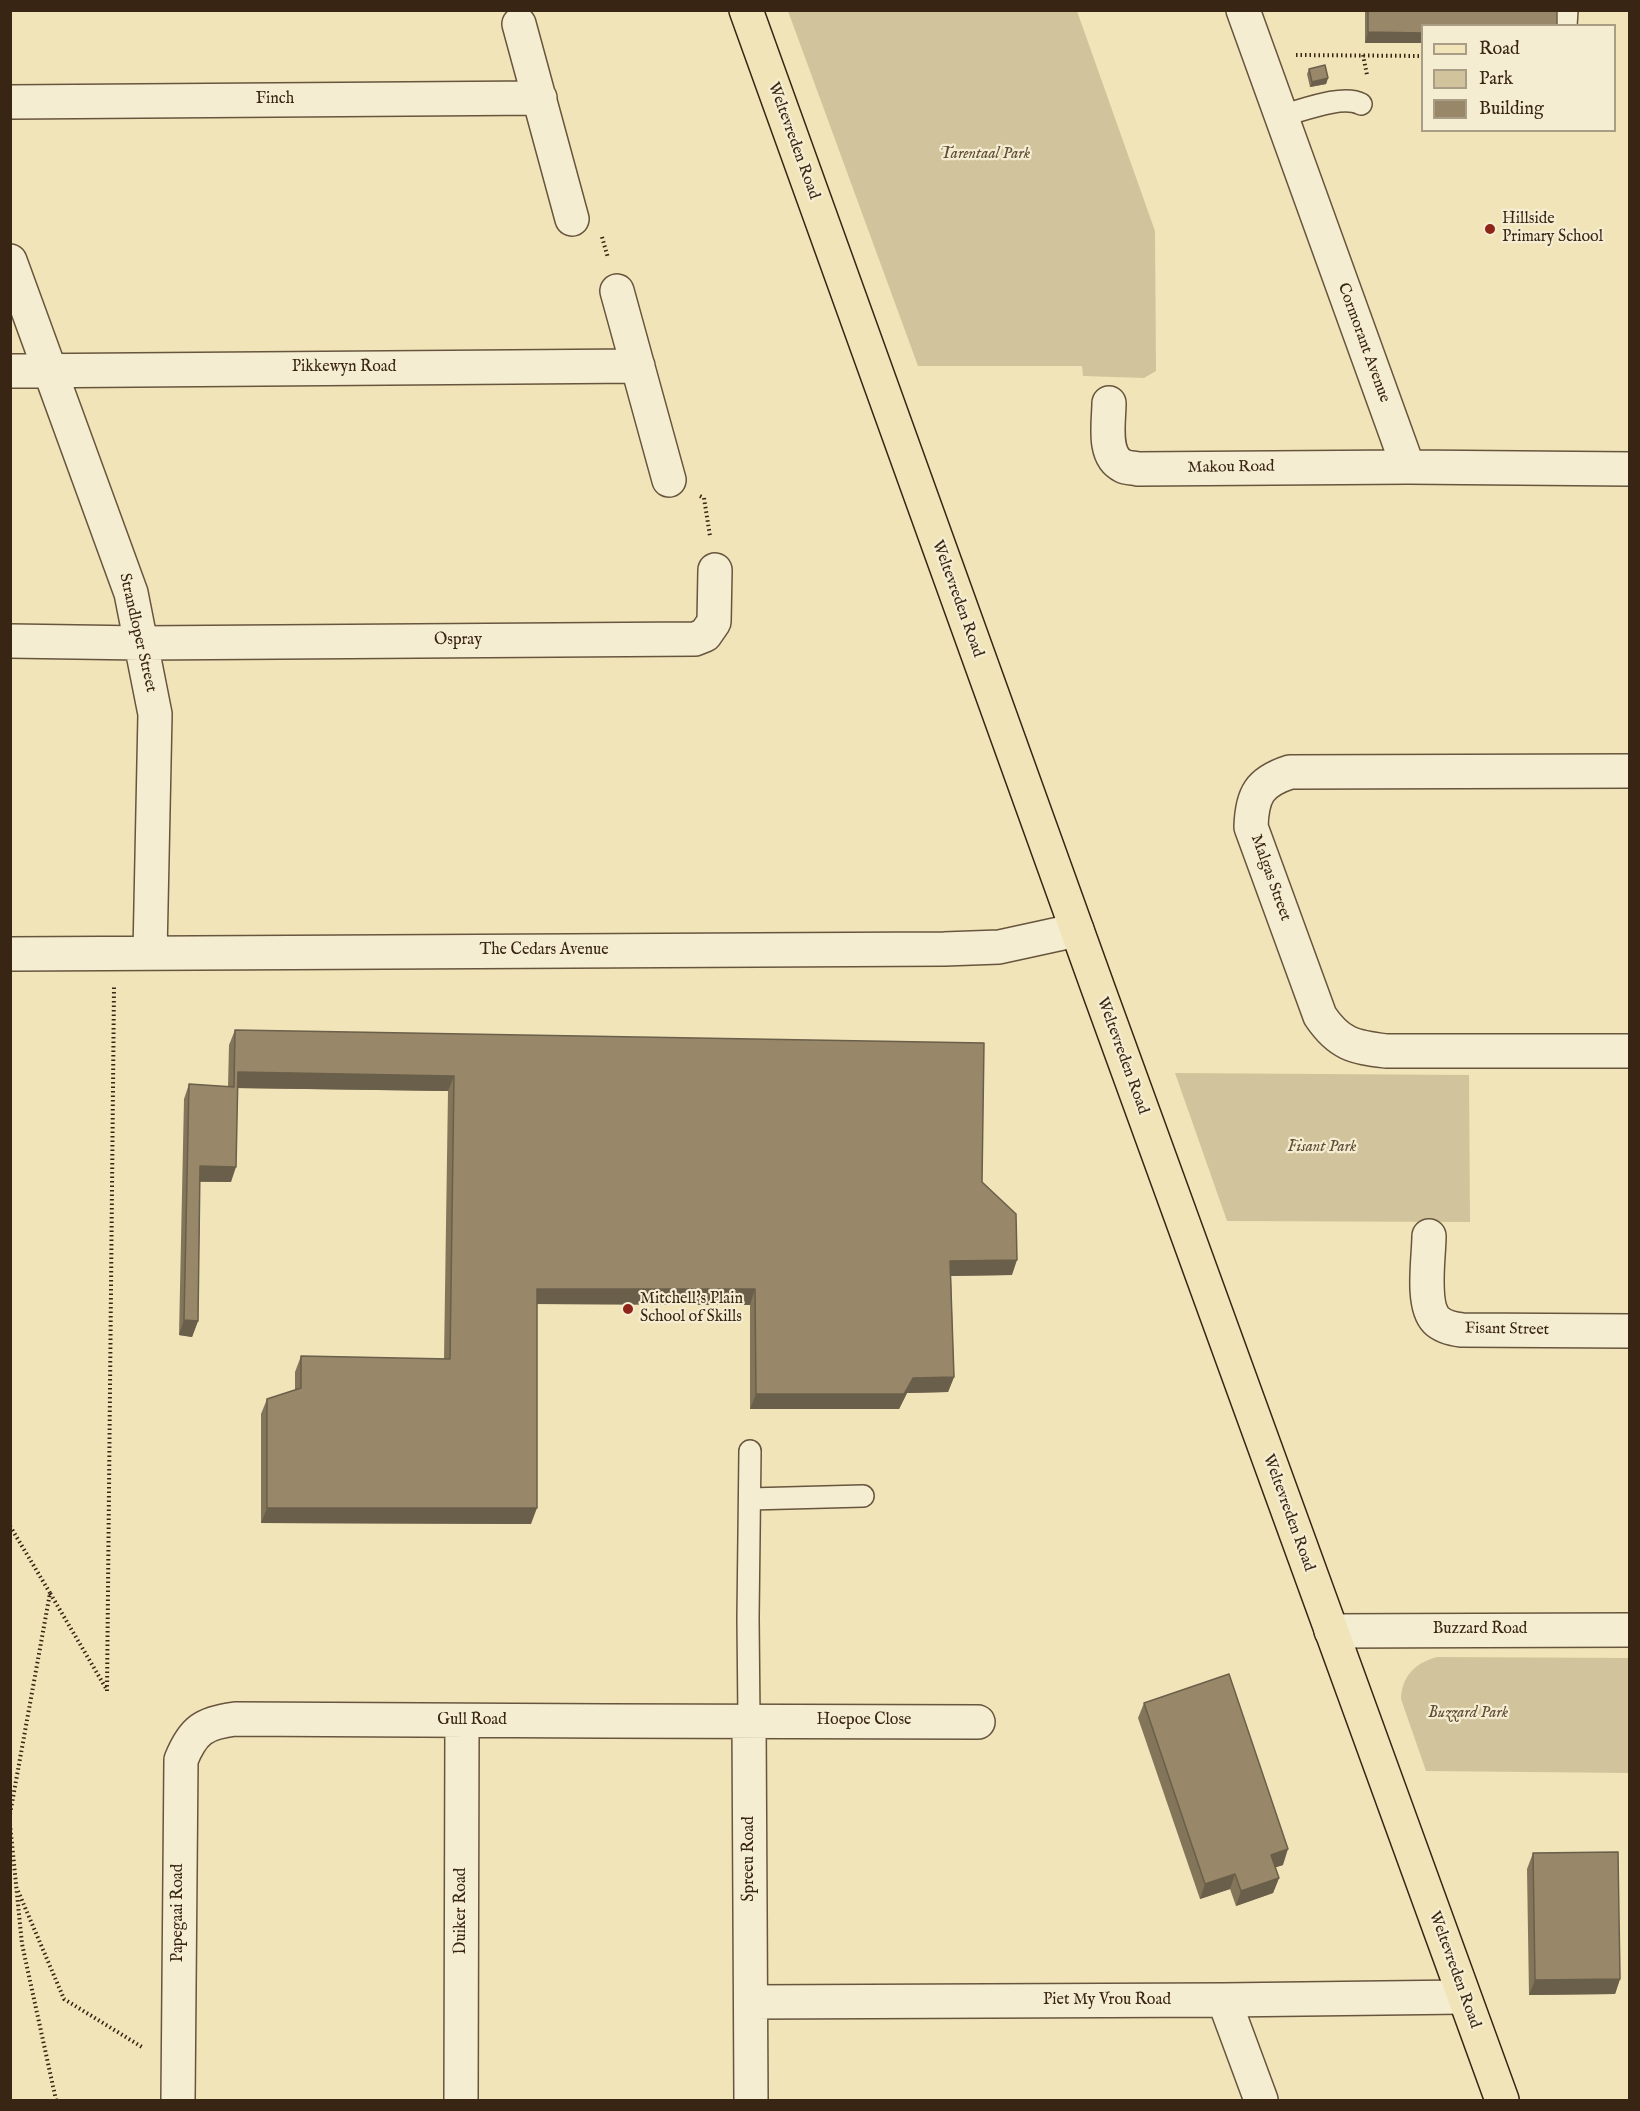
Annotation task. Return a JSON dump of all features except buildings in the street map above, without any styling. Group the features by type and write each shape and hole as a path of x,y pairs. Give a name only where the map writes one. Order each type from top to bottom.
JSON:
{"main road":[{"name":"Weltevreden Road","path":"746,10 1502,2100"}],"street":[{"name":"Cormorant Avenue","path":"1243,10 1408,467"},
{"path":"519,24 572,219"},
{"name":"Finch","path":"10,102 540,98"},
{"name":"Strandloper Street","path":"10,261 131,593 154,714 150,953"},
{"path":"617,291 669,480"},
{"name":"Pikkewyn Road","path":"10,371 638,366"},
{"name":"Makou Road","path":"1109,403 1109,447 1113,458 1123,466 1138,469 1408,467"},
{"path":"1408,467 1629,469"},
{"name":"Ospray","path":"10,641 141,643 695,639 705,635 714,622 715,570"},
{"name":"Malgas Street","path":"1629,771 1290,772 1273,778 1258,790 1251,808 1251,827 1320,1016 1332,1034 1359,1048 1386,1051 1629,1051"},
{"name":"The Cedars Avenue","path":"10,954 944,949 999,947 1077,930"},
{"name":"Fisant Street","path":"1429,1236 1428,1299 1430,1310 1436,1320 1444,1326 1462,1330 1629,1331"},
{"name":"Buzzard Road","path":"1331,1631 1629,1630"},
{"name":"Gull Road","path":"197,1731 216,1722 235,1719 462,1722 749,1720"},
{"name":"Hoepoe Close","path":"749,1720 978,1722"},
{"name":"Spreeu Road","path":"749,1720 751,2100"},
{"name":"Duiker Road","path":"461,2100 462,1722"},
{"name":"Papegaai Road","path":"178,2100 181,1760 187,1743 197,1731"},
{"name":"Piet My Vrou Road","path":"751,2002 1463,1997"},
{"path":"1224,2000 1261,2100"}],"lane":[{"path":"1281,116 1342,101 1355,100 1361,104"},
{"name":"Spreeu Road","path":"749,1720 750,1451"},
{"path":"750,1499 863,1496"}],"path":[{"path":"1259,55 1421,56"},
{"path":"572,219 599,228 617,291"},
{"path":"669,480 704,498 715,570"},
{"path":"10,1526 107,1691 114,953"},
{"path":"10,1814 50,1593"},
{"path":"10,1824 22,1944 56,2100"},
{"path":"16,1888 64,1999 149,2051"}],"green space":[{"name":"Tarentaal Park","path":"788,11 1077,11 1155,231 1156,371 1144,378 1083,376 1082,366 918,366"},
{"name":"Fisant Park","path":"1175,1073 1469,1075 1470,1222 1227,1221"},
{"name":"Buzzard Park","path":"1437,1657 1629,1658 1629,1773 1426,1771 1401,1699 1404,1684 1411,1672 1422,1663"}],"place":[{"name":"Hillside Primary School","path":"1490,229"},
{"name":"Mitchell's Plain School of Skills","path":"628,1309"}]}
